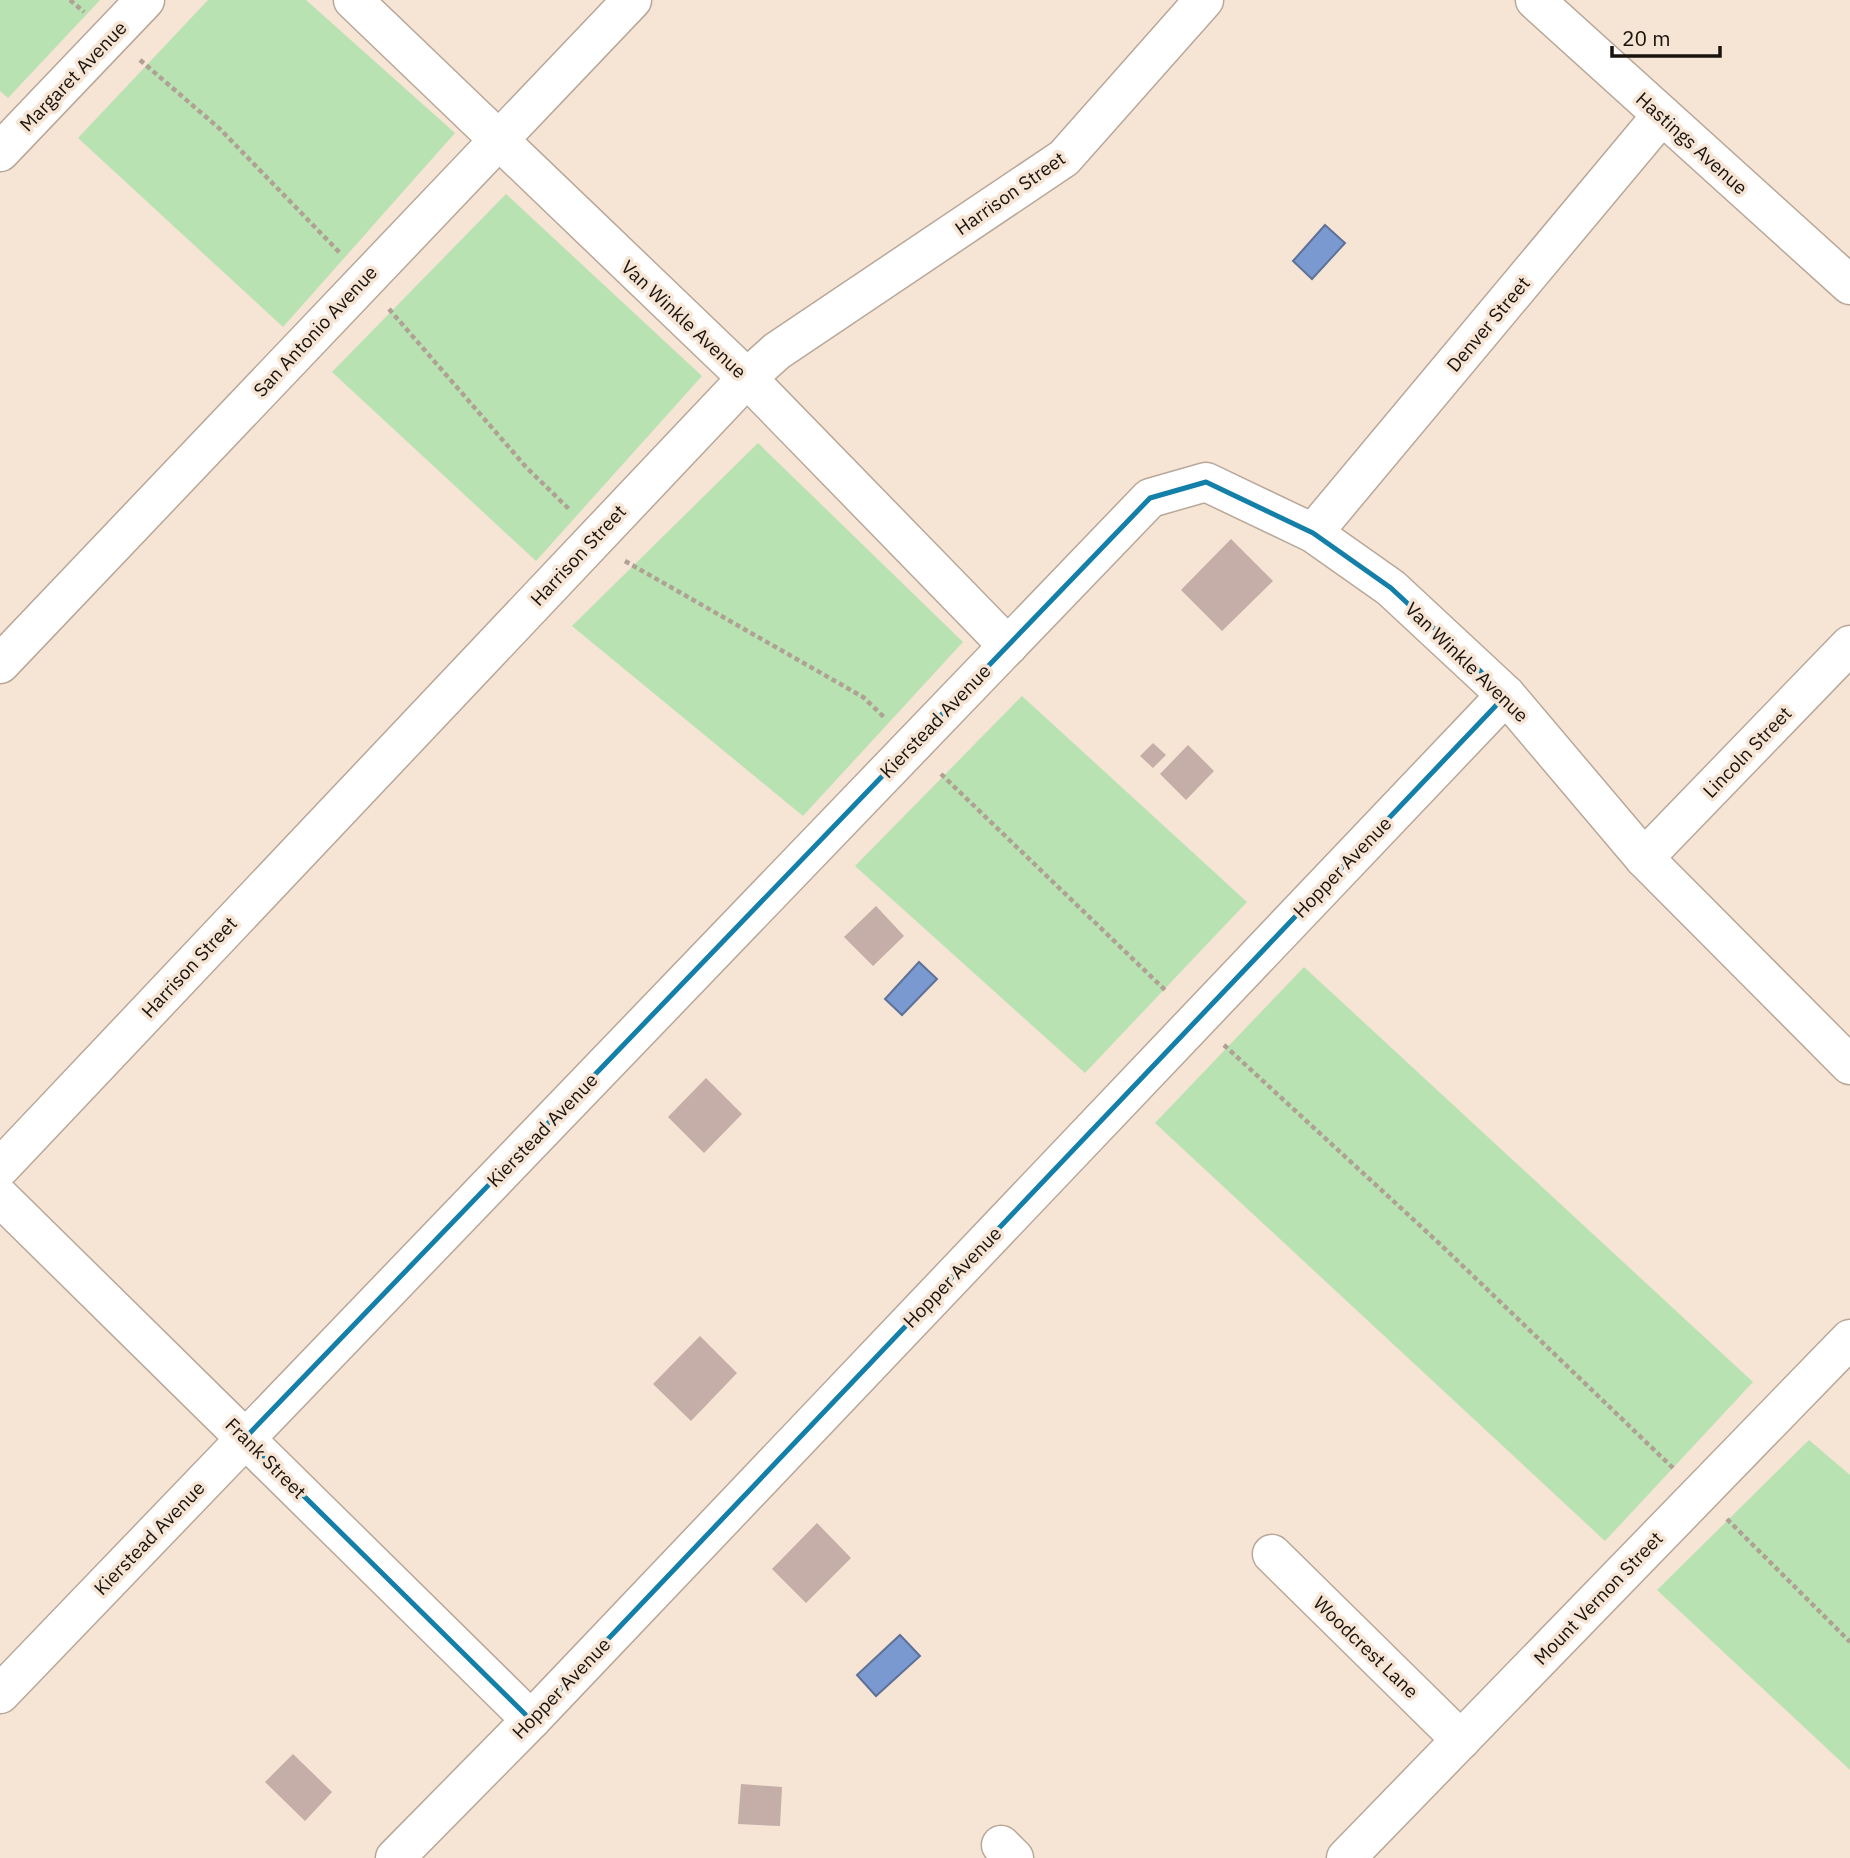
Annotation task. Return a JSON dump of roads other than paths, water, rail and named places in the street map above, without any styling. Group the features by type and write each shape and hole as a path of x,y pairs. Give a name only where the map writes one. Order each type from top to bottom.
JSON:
{"street":[{"name":"Margaret Avenue","path":"0,152 145,0"},
{"name":"Van Winkle Avenue","path":"353,0 747,378 1007,646"},
{"name":"San Antonio Avenue","path":"0,664 632,0"},
{"name":"Harrison Street","path":"0,1168 747,378 776,351 1064,158 1204,0"},
{"name":"Hastings Avenue","path":"1535,0 1850,285"},
{"name":"Denver Street","path":"1313,533 1662,115"},
{"name":"Van Winkle Avenue","path":"1085,566 1150,498 1206,482 1313,533 1391,587 1506,695 1644,858 1850,1065"},
{"name":"Kierstead Avenue","path":"0,1694 1085,566"},
{"name":"Lincoln Street","path":"1644,858 1850,645"},
{"name":"Hopper Avenue","path":"413,1852 531,1720 1506,695"},
{"name":"Frank Street","path":"0,1197 531,1720"},
{"name":"Mount Vernon Street","path":"1346,1858 1850,1339"},
{"name":"Woodcrest Lane","path":"1272,1555 1461,1740"}],"water":[{"path":"1325,225 1345,243 1312,279 1293,261"},
{"path":"919,962 937,979 902,1015 885,999"},
{"path":"900,1635 920,1656 876,1696 857,1675"}]}
